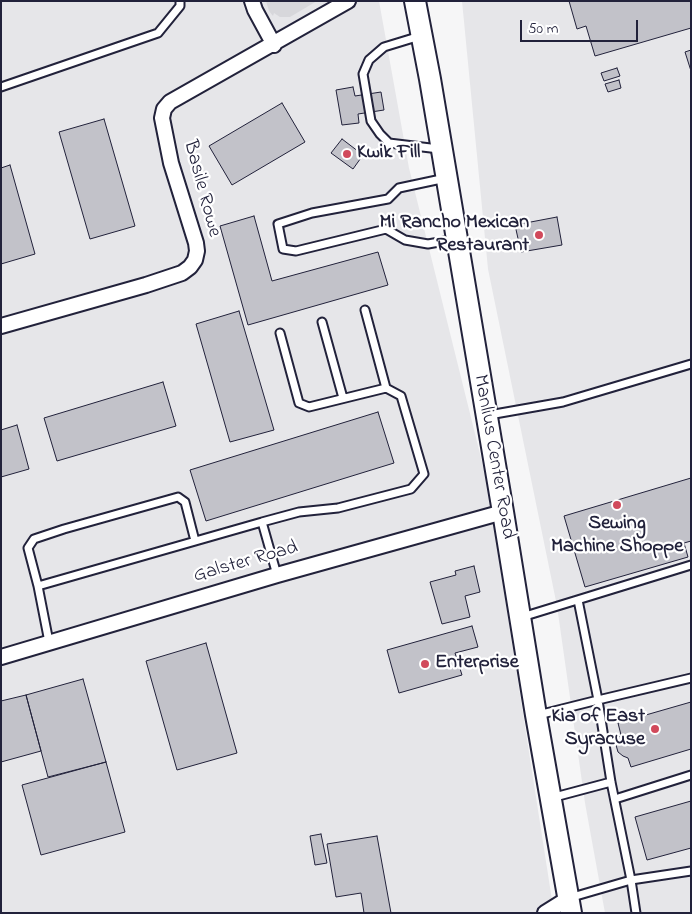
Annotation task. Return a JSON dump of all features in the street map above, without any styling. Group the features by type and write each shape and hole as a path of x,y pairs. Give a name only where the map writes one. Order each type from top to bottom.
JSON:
{"main road":[{"name":"Manlius Center Road","path":"415,1 447,178 550,798 570,905"}],"street":[{"path":"252,1 274,44"},
{"name":"Basile Rowe","path":"1,326 146,285 182,273 190,267 195,260 196,243 171,163 162,118 164,108 170,102 348,1"},
{"name":"Galster Road","path":"1,657 277,575 503,512"},
{"path":"545,913 570,905"}],"lane":[{"path":"1,87 158,33 180,6 180,1"},
{"path":"422,36 384,47 370,60 363,74 371,121 389,143 442,150"},
{"path":"447,178 399,188 388,199 312,213 278,224 284,249 296,251 386,230 405,240 428,244 457,238"},
{"path":"365,310 386,388"},
{"path":"322,322 343,398"},
{"path":"38,586 299,512 338,508 411,489 424,474 401,396 386,388 309,407 299,403 280,333"},
{"path":"486,416 563,402 691,364"},
{"path":"49,642 28,548 34,539 178,497 185,502 195,540"},
{"path":"262,522 277,575"},
{"path":"520,618 691,565"},
{"path":"578,600 636,913"},
{"path":"536,715 691,678"},
{"path":"615,799 691,775"},
{"path":"550,798 611,782"},
{"path":"570,905 631,880 691,871"}],"shaded area":[{"path":"1,1 379,1 409,168 487,482 554,913 1,913"},
{"path":"266,1 317,1 290,17 280,17 274,13 273,16 269,11"},
{"path":"462,1 691,1 691,913 605,913 585,803 557,606 488,269"}],"building":[{"path":"569,1 691,1 691,28 595,56 586,26 577,29"},
{"path":"691,50 691,71 685,52"},
{"path":"617,68 620,76 604,81 601,73"},
{"path":"619,80 621,88 608,92 605,84"},
{"name":"Kwik Fill","path":"353,87 355,96 381,92 384,110 358,114 359,123 342,125 336,90"},
{"path":"282,103 305,142 232,185 209,146"},
{"path":"104,119 135,226 90,239 59,132"},
{"name":"Kwik Fill","path":"342,139 363,155 353,169 331,153"},
{"path":"10,165 35,254 1,264 1,168"},
{"path":"254,216 272,281 378,252 388,285 248,325 220,226"},
{"name":"Mi Rancho Mexican Restaurant","path":"557,217 562,245 521,252 515,225"},
{"path":"239,311 274,430 230,442 196,324"},
{"path":"163,382 176,426 57,461 44,418"},
{"path":"378,412 394,463 206,521 190,470"},
{"path":"17,425 29,469 1,477 1,430"},
{"path":"691,478 691,541 684,543 688,557 585,587 564,516"},
{"path":"474,566 480,592 465,596 470,617 442,624 430,582 456,575 455,571"},
{"name":"Enterprise","path":"472,626 478,647 455,653 462,675 399,693 387,650"},
{"path":"206,643 237,753 177,770 146,661"},
{"path":"83,679 106,762 48,777 26,695"},
{"path":"26,695 41,751 1,762 1,701"},
{"name":"Kia of East Syracuse","path":"691,702 691,749 631,767 628,758 618,752 617,739 621,735 618,723"},
{"path":"106,762 125,832 41,855 22,785"},
{"path":"691,801 691,848 647,860 635,817"},
{"path":"321,834 327,863 315,865 310,836"},
{"path":"377,836 391,913 364,913 361,893 336,897 327,844"}],"place":[{"name":"Kwik Fill","path":"347,154"},
{"name":"Mi Rancho Mexican Restaurant","path":"539,235"},
{"name":"Sewing Machine Shoppe","path":"617,505"},
{"name":"Enterprise","path":"425,664"},
{"name":"Kia of East Syracuse","path":"655,729"}]}
